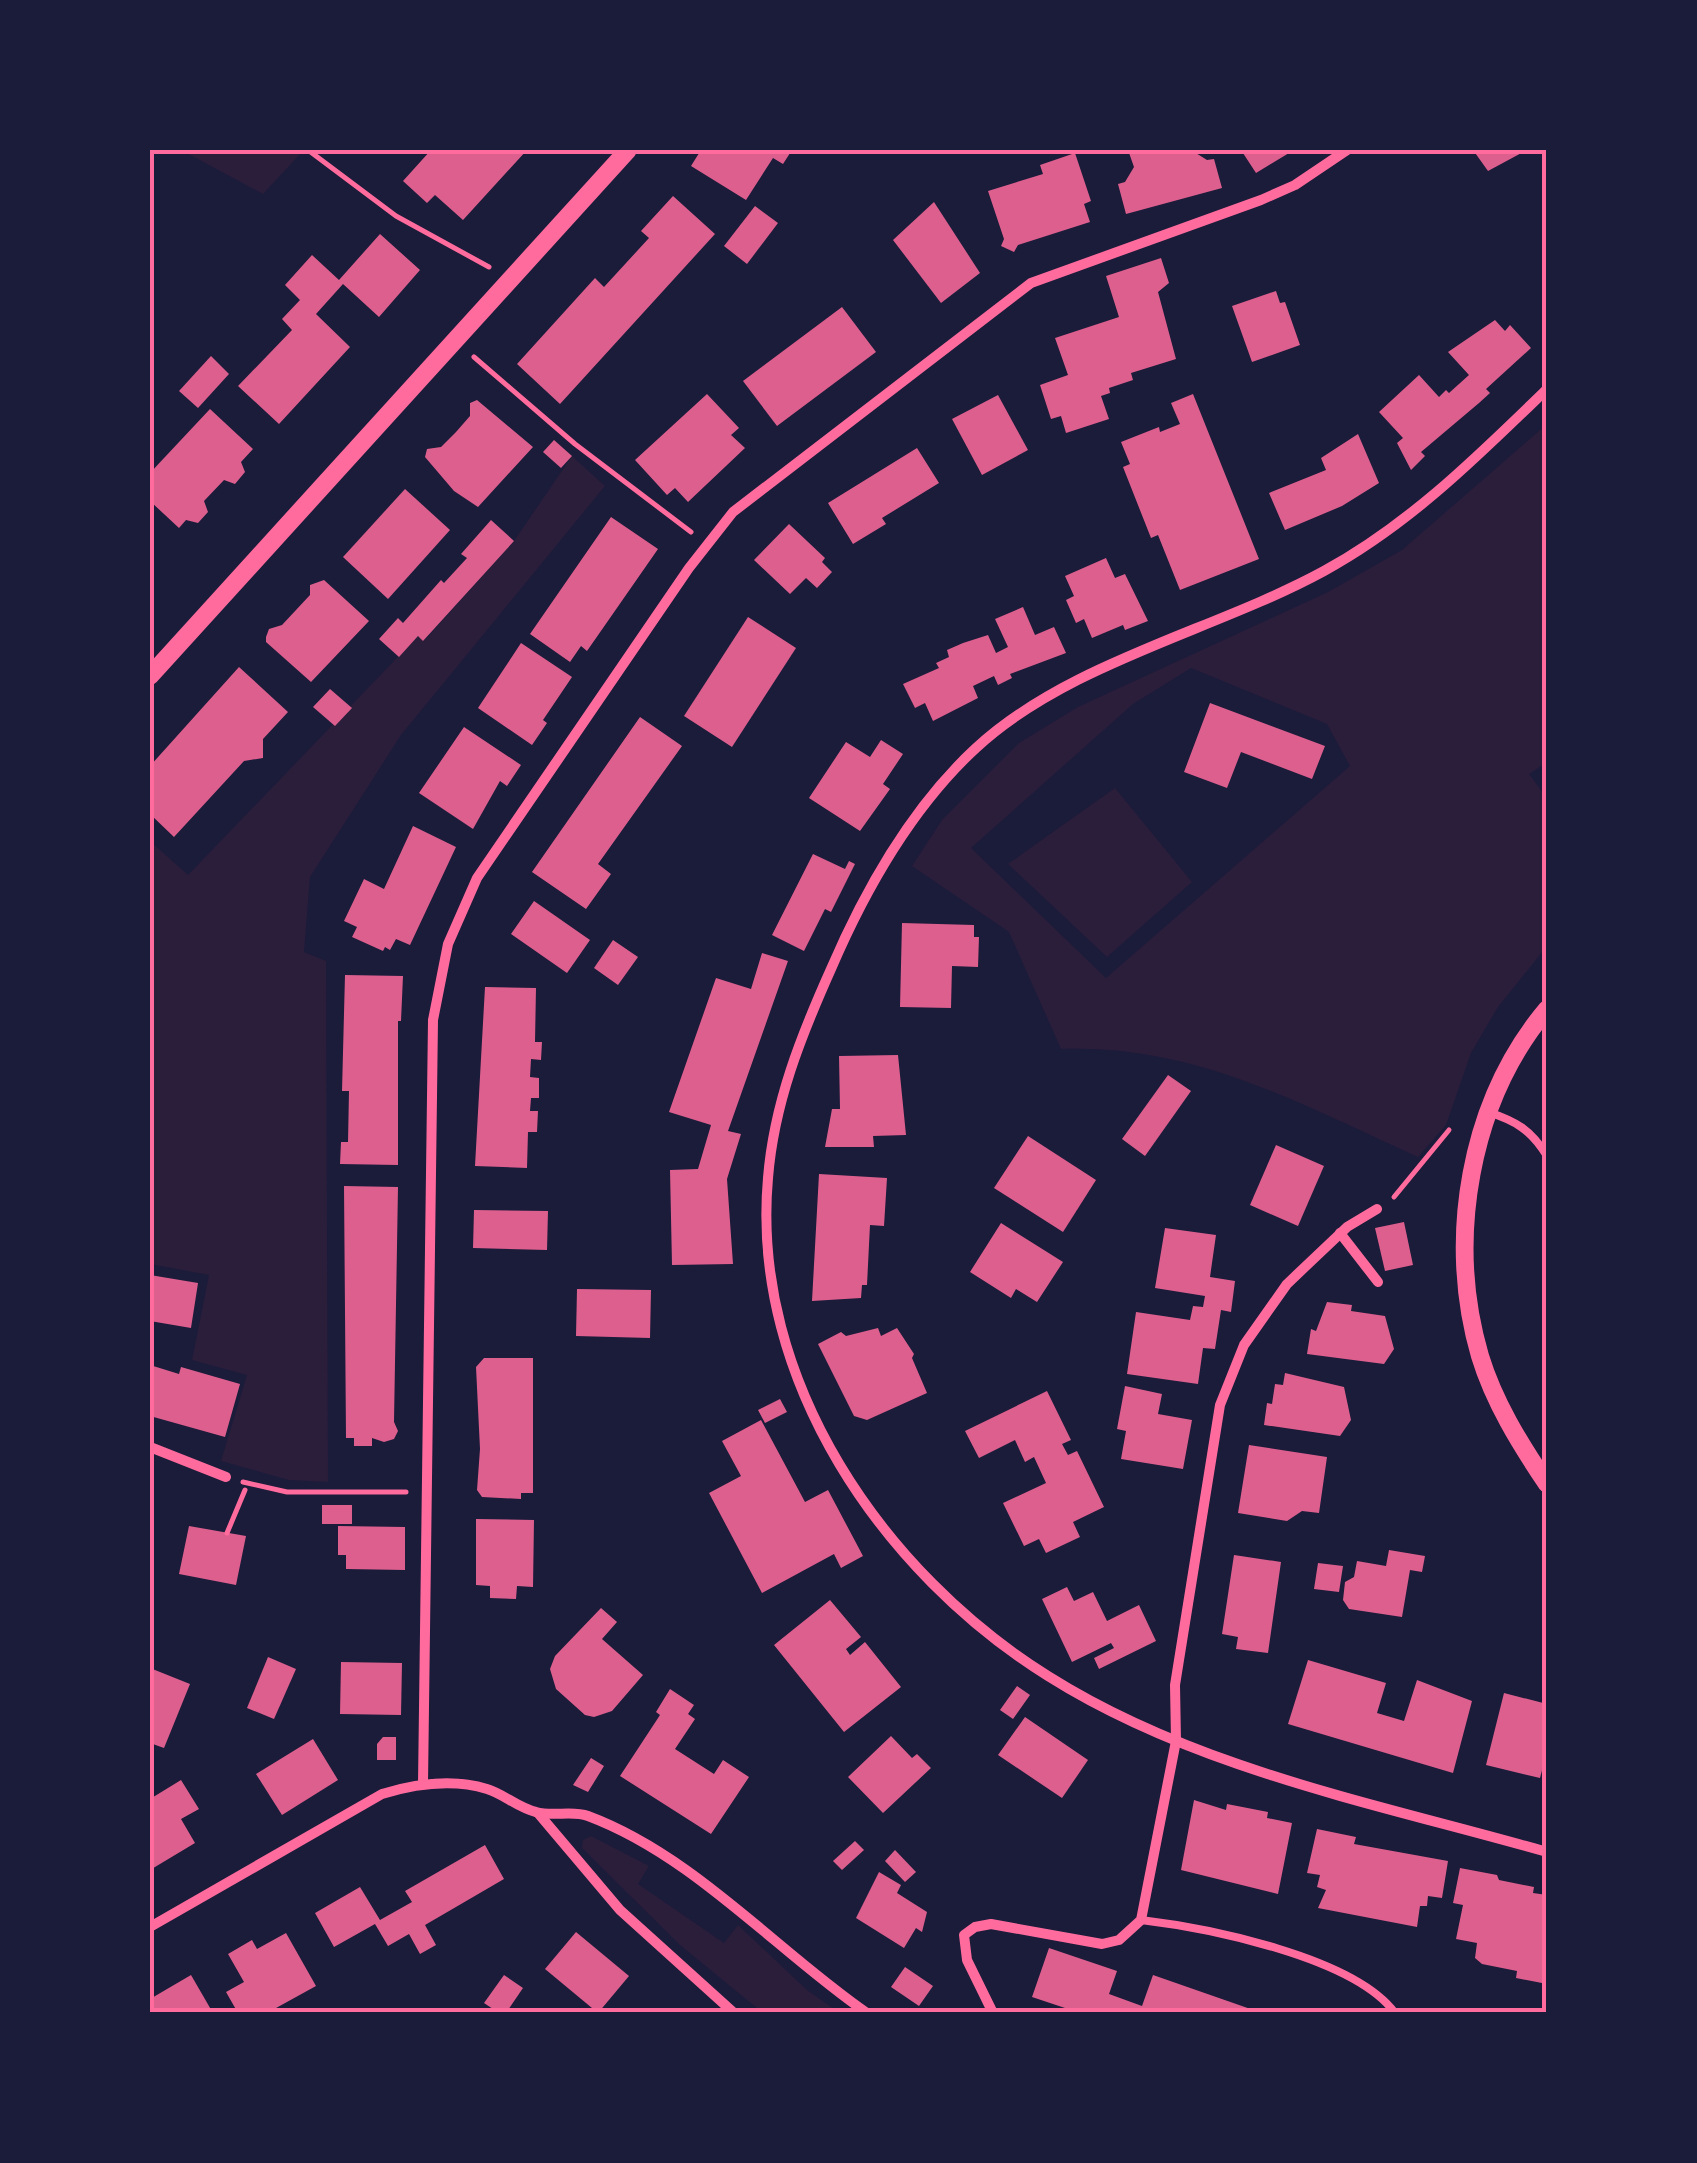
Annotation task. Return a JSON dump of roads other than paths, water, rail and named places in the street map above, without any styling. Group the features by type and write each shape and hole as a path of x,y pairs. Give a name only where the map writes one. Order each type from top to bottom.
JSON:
{"street":[{"path":"150,676 628,150"},
{"path":"424,1784 433,1020 438,978 477,878 706,544 746,501 1030,283 1261,200 1295,185 1348,150"},
{"path":"1547,389 1389,531 1322,572 1066,688 979,745 948,776 893,850 836,956 798,1042 780,1102 768,1180 775,1304 791,1358 834,1457 902,1554 979,1630 1050,1678 1176,1741 1269,1772 1547,1852"},
{"path":"1547,1009 1514,1052 1488,1112 1470,1181 1465,1223 1471,1309 1480,1355 1496,1396 1547,1484"},
{"path":"994,2013 962,1948 964,1935 974,1927 992,1924 1102,1944 1118,1940 1141,1920 1176,1741 1175,1685 1220,1404 1244,1346 1286,1284 1340,1234 1376,1208"},
{"path":"1340,1234 1378,1282"},
{"path":"150,1447 226,1477"},
{"path":"150,1927 365,1802 424,1784 488,1789 538,1813 620,1910 734,2013"},
{"path":"538,1813 582,1814 628,1836 746,1912 817,1979 868,2013"}],"lane":[{"path":"1488,1112 1518,1122 1533,1134 1547,1156"},
{"path":"1141,1920 1230,1935 1310,1961 1373,1990 1395,2013"}]}
